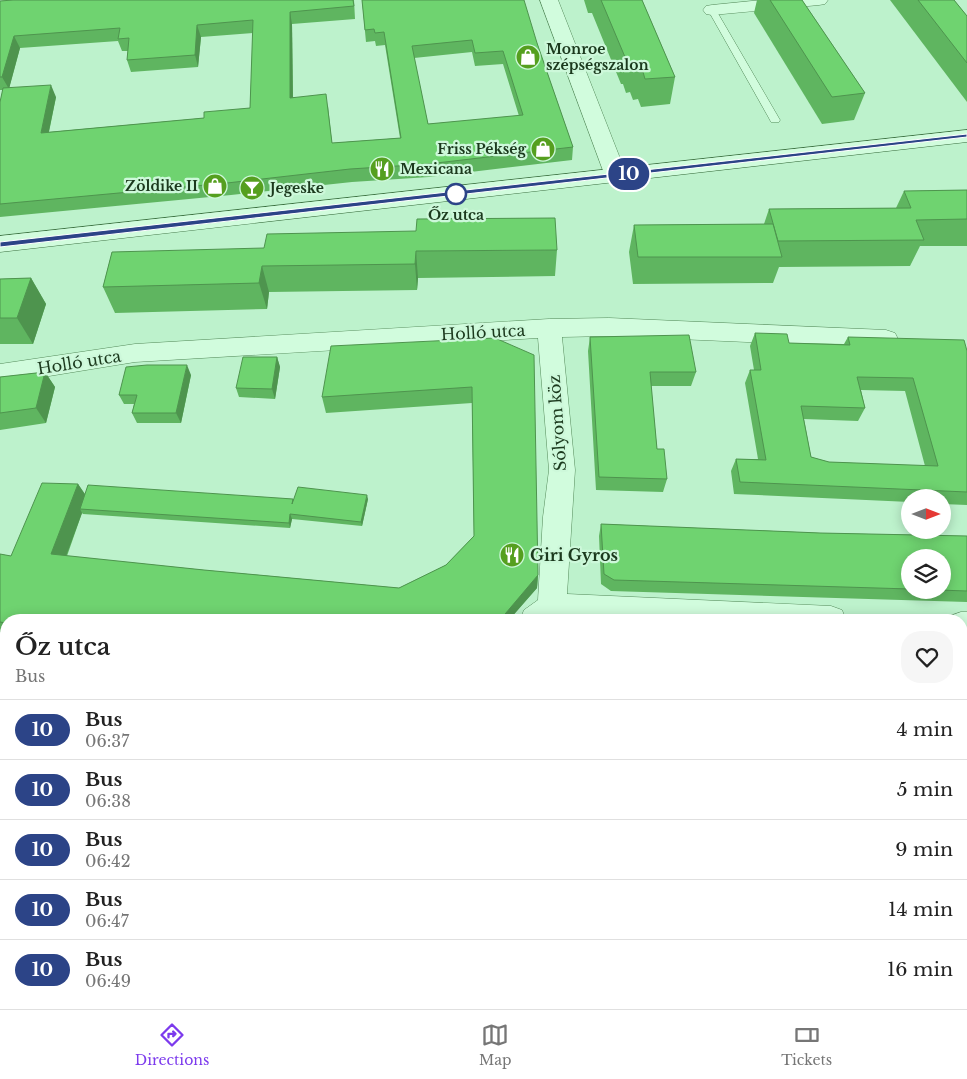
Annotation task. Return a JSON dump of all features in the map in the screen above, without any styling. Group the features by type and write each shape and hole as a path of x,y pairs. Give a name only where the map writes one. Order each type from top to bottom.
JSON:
{"street":[{"path":"549,0 616,176"},
{"path":"712,10 819,0"},
{"path":"0,244 967,136"},
{"name":"Holló utca","path":"0,374 136,353 550,328 609,327 907,340"},
{"name":"Sólyom köz","path":"543,614 562,470 550,328"}],"lane":[{"path":"712,10 775,120"}],"building":[{"path":"353,0 354,6 290,12 290,98 326,94 332,143 401,138 384,32 375,33 374,29 365,30 362,0 524,0 573,147 428,164 350,169 227,183 0,204 0,102 3,88 51,85 41,133 204,118 204,112 250,108 253,20 197,25 195,55 127,60 129,38 118,39 120,28 14,36 2,77 0,77 0,1","holes":["472,40 475,53 503,51 523,115 428,124 412,46"]},
{"path":"601,0 642,0 675,77 645,79 643,72 638,72 635,65 630,65"},
{"path":"770,0 802,0 865,93 832,97"},
{"path":"918,0 954,0 967,16 967,63"},
{"path":"967,190 967,219 916,220 924,240 778,241 769,209 911,208 904,191"},
{"path":"555,218 557,250 416,251 415,264 262,266 259,283 103,287 112,252 264,248 267,234 416,231 417,219"},
{"path":"773,224 782,257 638,257 634,225"},
{"path":"31,278 17,318 0,318 0,279"},
{"path":"755,333 787,334 789,343 850,345 848,337 964,340 967,351 967,492 951,491 951,489 901,489 740,482 736,459 766,460 750,370 761,370","holes":["857,377 913,378 938,466 829,462 811,457 801,406 865,408"]},
{"path":"689,335 696,372 650,372 657,449 664,449 667,479 599,477 590,337"},
{"path":"495,338 534,355 538,575 505,614 0,614 0,554 11,556 42,483 78,484 51,554 399,588 446,565 474,536 472,387 322,397 331,346"},
{"path":"243,357 277,357 272,389 236,388"},
{"path":"187,365 176,413 132,413 137,395 119,395 126,367"},
{"path":"45,372 36,408 0,413 0,377"},
{"path":"88,485 293,499 292,504 298,487 367,495 361,522 290,514 289,523 80,509"},
{"path":"601,524 901,535 901,539 951,539 951,536 967,536 967,591 951,590 951,549 901,549 901,589 614,580 604,574"}],"bus line":[{"name":"10","path":"0,244 967,136"}],"place":[{"name":"Monroe szépségszalon","path":"528,57"},
{"name":"Friss Pékség","path":"543,149"},
{"name":"Mexicana","path":"382,169"},
{"name":"Zöldike II","path":"215,186"},
{"name":"Jegeske","path":"252,188"},
{"name":"Őz utca","path":"456,194"},
{"name":"Giri Gyros","path":"512,555"}]}
